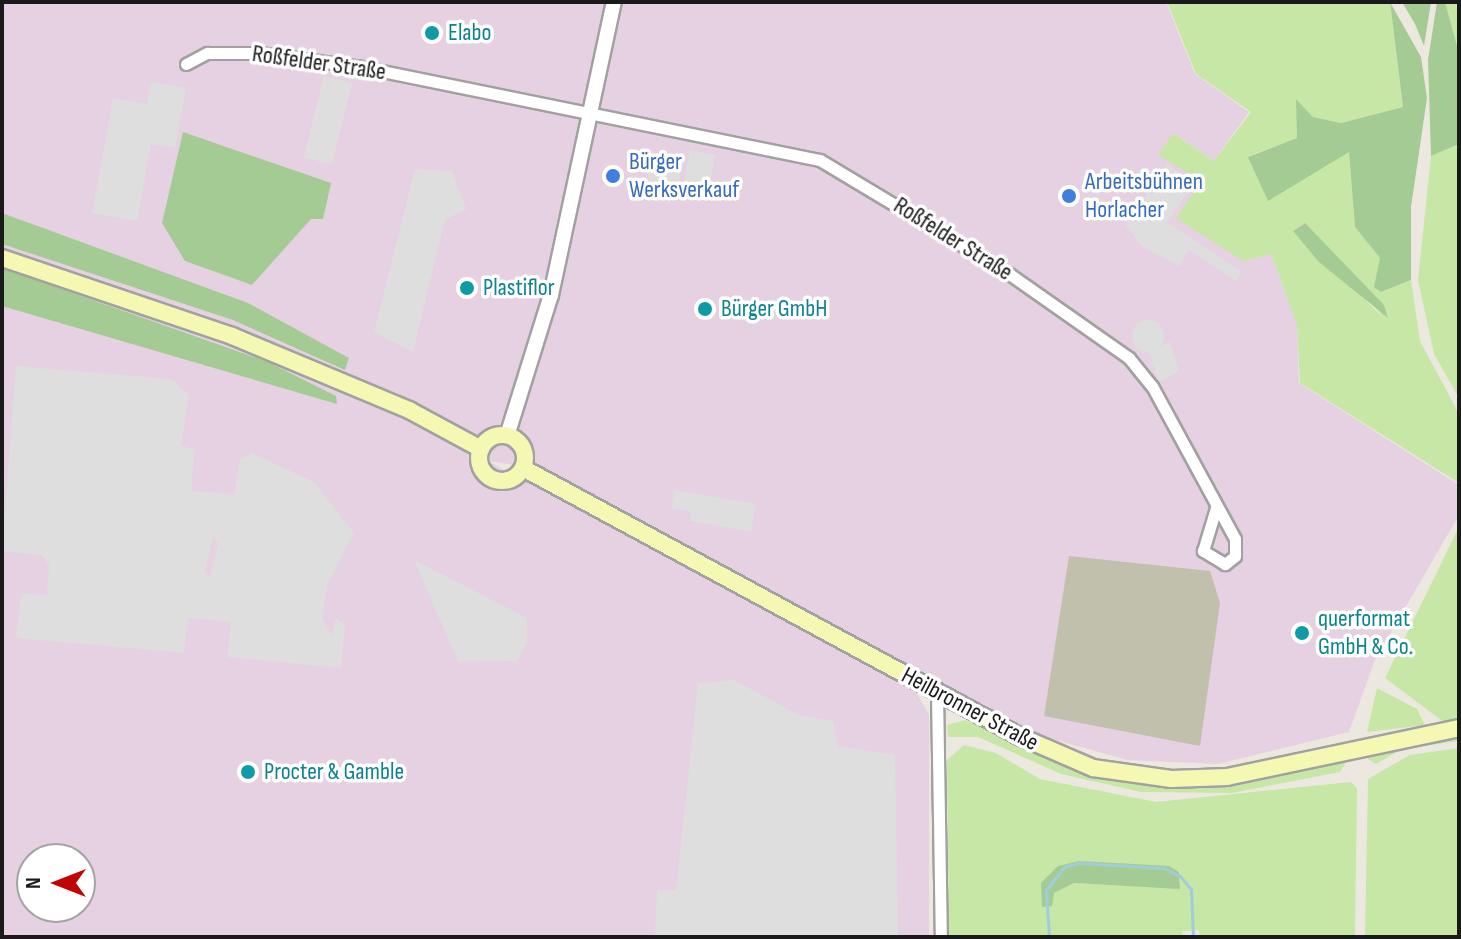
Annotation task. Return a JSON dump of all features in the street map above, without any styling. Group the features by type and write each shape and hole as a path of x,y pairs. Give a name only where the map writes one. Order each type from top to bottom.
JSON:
{"main road":[{"path":"2,258 232,336 409,410 481,449 488,477 507,481 523,468 524,452 507,436 481,449"},
{"name":"Heilbronner Straße","path":"523,468 937,692 1093,768 1171,779 1251,773 1459,728"}],"street":[{"path":"507,436 551,295 593,113 614,2"},
{"name":"Roßfelder Straße","path":"186,64 207,53 260,53 593,113 820,160 995,265 1129,358 1152,386 1235,539 1235,556 1225,564 1203,551 1216,508"},
{"path":"937,692 941,937"}],"shaded area":[{"path":"2,2 1166,2 1195,74 1249,112 1214,161 1175,134 1201,181 1271,254 1297,325 1299,383 1459,485 1459,515 1375,660 1349,732 1218,764 1127,760 1031,733 547,470 488,461 915,690 929,715 929,937 2,937"},
{"path":"324,76 352,83 332,165 304,158"},
{"path":"151,82 186,88 175,148 151,144 137,221 92,213 113,98 147,104"},
{"path":"690,150 716,155 708,194 682,189"},
{"path":"664,159 675,164 680,175 675,186 664,191 653,186 648,175 653,164"},
{"path":"1167,164 1194,183 1167,222 1242,272 1236,281 1189,250 1179,266 1141,246 1126,225"},
{"path":"415,169 452,171 466,209 445,220 413,352 374,332"},
{"path":"1148,320 1159,325 1164,336 1159,347 1148,352 1137,347 1132,336 1137,325"},
{"path":"1170,342 1179,372 1158,382 1149,352"},
{"path":"16,366 171,379 189,395 181,446 195,449 191,491 234,494 240,459 252,453 314,482 354,533 327,586 322,619 332,635 336,618 345,625 341,668 227,657 231,622 188,618 184,653 16,638 21,593 47,595 49,565 42,555 2,551","holes":["213,537 218,544 210,577 205,571"]},
{"path":"674,490 756,504 751,532 690,521 691,512 671,508"},
{"path":"1069,556 1210,571 1220,603 1200,746 1044,716"},
{"path":"414,560 527,618 527,643 517,661 458,662"},
{"path":"734,680 799,715 833,721 838,746 895,755 898,937 655,937 657,890 676,890 698,683"}],"green space":[{"path":"1167,2 1390,2 1403,107 1341,123 1313,117 1297,100 1297,138 1249,156 1349,151 1355,227 1380,258 1381,292 1411,280 1420,341 1459,414 1459,483 1300,383 1297,325 1271,254 1243,261 1176,218 1201,181 1158,155 1173,133 1214,161 1251,112 1196,74","holes":["1304,223 1384,318 1293,231"]},
{"path":"1390,2 1421,57 1427,98 1411,207 1411,280 1381,292 1374,287 1380,258 1355,227 1349,152 1268,201 1248,157 1297,138 1296,99 1313,117 1341,123 1403,107"},
{"path":"1402,2 1431,2 1424,46 1415,24"},
{"path":"1437,2 1445,2 1459,53 1459,144 1431,156 1428,60"},
{"path":"1445,2 1459,2 1459,53"},
{"path":"183,132 331,183 323,219 311,219 252,285 185,261 162,223"},
{"path":"1459,144 1459,398 1434,354 1418,280 1431,156"},
{"path":"2,213 248,303 349,358 345,370 233,320 2,244"},
{"path":"1305,223 1384,305 1388,318 1319,262 1293,231"},
{"path":"2,268 268,362 336,396 337,404 2,306"},
{"path":"1459,527 1459,721 1445,723 1385,678"},
{"path":"1377,688 1417,709 1425,725 1367,732"},
{"path":"966,720 1097,777 1156,784 1234,784 1336,757 1345,764 1340,772 1232,793 1141,792 1061,774 978,737 948,737 947,725"},
{"path":"1459,735 1459,741 1402,749 1376,764 1368,759 1368,754"},
{"path":"964,745 996,753 1040,779 1156,802 1351,782 1357,788 1355,937 1200,937 1199,930 1182,931 1183,937 949,937 947,760","holes":["1079,861 1179,872 1180,888 1074,883 1054,893"]},
{"path":"1459,748 1459,937 1365,937 1368,779 1410,755"},
{"path":"1079,861 1169,866 1179,872 1180,889 1074,883 1054,893 1052,906 1042,907 1041,883 1058,866"}],"waterway":[{"path":"1049,937 1046,890 1064,867 1079,863 1164,868 1180,876 1191,889 1193,937"}],"place":[{"name":"Elabo","path":"432,33"},
{"name":"Bürger Werksverkauf","path":"613,176"},
{"name":"Arbeitsbühnen Horlacher","path":"1069,196"},
{"name":"Plastiflor","path":"467,288"},
{"name":"Bürger GmbH","path":"705,309"},
{"name":"querformat GmbH & Co.","path":"1302,633"},
{"name":"Procter & Gamble","path":"248,772"}]}
